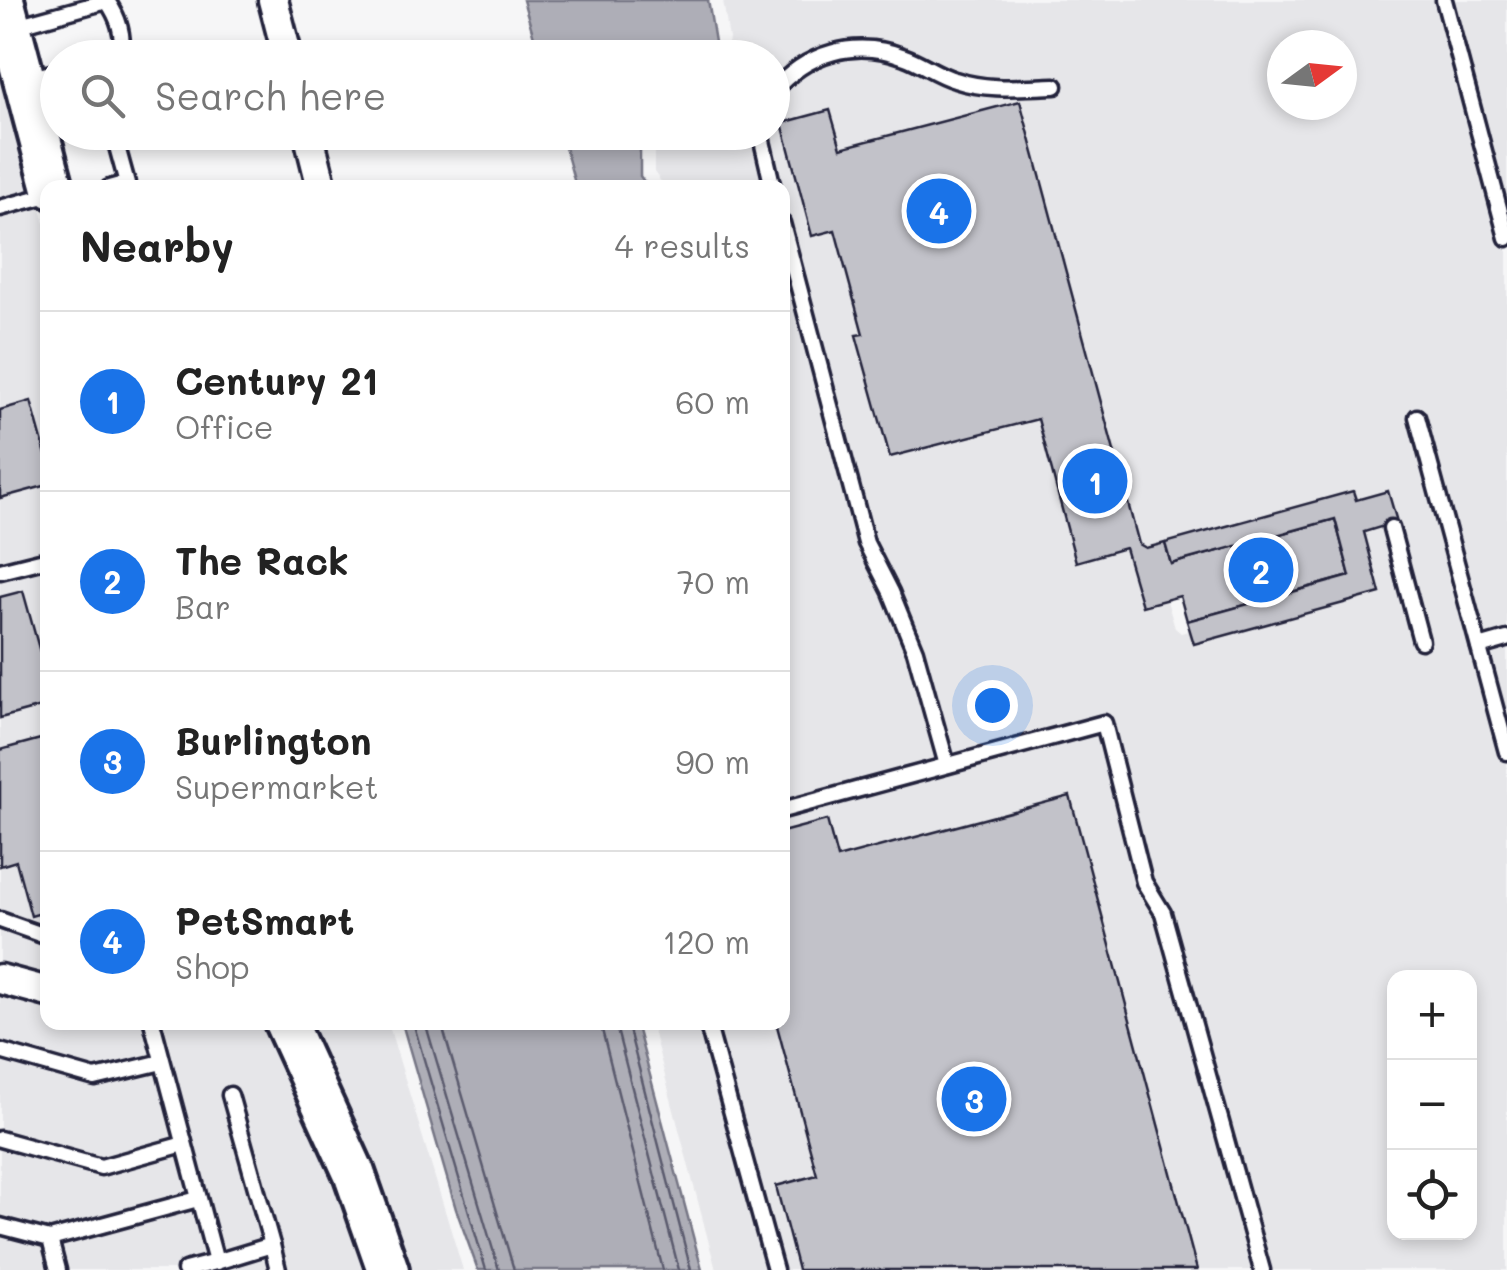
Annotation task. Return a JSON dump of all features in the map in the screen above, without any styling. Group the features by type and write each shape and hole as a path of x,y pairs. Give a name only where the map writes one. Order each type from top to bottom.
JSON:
{"street":[{"path":"273,0 283,40"},
{"path":"6,14 40,74"},
{"path":"50,150 52,180"},
{"path":"312,150 320,180"},
{"path":"0,980 40,990"},
{"path":"289,1030 354,1174 388,1270"}],"lane":[{"path":"1444,0 1507,238"},
{"path":"6,14 108,2 123,40"},
{"path":"790,73 816,56 860,47 904,56 951,80 989,89 1055,86"},
{"path":"118,150 126,180"},
{"path":"764,150 772,180"},
{"path":"0,208 40,197"},
{"path":"790,253 866,543 915,651 947,765"},
{"path":"1416,417 1507,752"},
{"path":"1391,528 1421,641"},
{"path":"0,570 40,561"},
{"path":"1479,647 1507,639"},
{"path":"790,808 1104,723 1142,874 1163,912 1262,1270"},
{"path":"0,920 40,933"},
{"path":"154,1030 216,1262"},
{"path":"710,1030 775,1270"},
{"path":"0,1051 95,1078 162,1062"},
{"path":"230,1095 278,1270"},
{"path":"0,1139 101,1167 184,1144"},
{"path":"0,1226 50,1239 198,1199"},
{"path":"50,1239 58,1270"},
{"path":"185,1270 272,1245"}],"shaded area":[{"path":"723,0 1507,0 1507,1270 716,1270 653,1030 790,1030 790,180 660,180 654,172 654,150 790,150 790,40 729,40","holes":["1157,567 1357,586 1181,633 1175,628"]},
{"path":"0,54 40,205 40,975 0,964"},
{"path":"0,995 40,1006 40,1030 270,1030 339,1180 371,1270 0,1270"},
{"path":"306,1030 390,1030 463,1270 406,1270"}],"water":[{"path":"523,0 708,0 715,40 535,40"},
{"path":"566,150 640,150 643,180 574,180"},
{"path":"404,1030 638,1030 702,1270 478,1270 456,1209"}],"building":[{"path":"1020,101 1139,544 1146,548 1165,543 1171,564 1335,519 1350,576 1187,621 1180,596 1142,606 1125,548 1076,562 1038,419 890,457 856,335 863,334 835,230 812,236 789,150 790,121 830,110 841,148"},
{"path":"31,401 40,433 40,487 0,498 0,410"},
{"path":"1353,491 1356,500 1388,491 1397,522 1364,532 1380,593 1194,644 1187,621 1350,576 1335,519 1171,564 1165,543"},
{"path":"23,591 40,652 40,707 0,718 0,597"},
{"path":"40,739 40,913 31,916 16,861 0,866 0,750"},
{"path":"1070,796 1197,1270 798,1270 776,1186 817,1175 778,1030 790,1030 790,830 827,820 837,858"}],"place":[{"name":"PetSmart","path":"939,211"},
{"name":"Century 21","path":"1095,481"},
{"name":"The Rack","path":"1261,570"},
{"name":"Burlington","path":"974,1099"}]}
